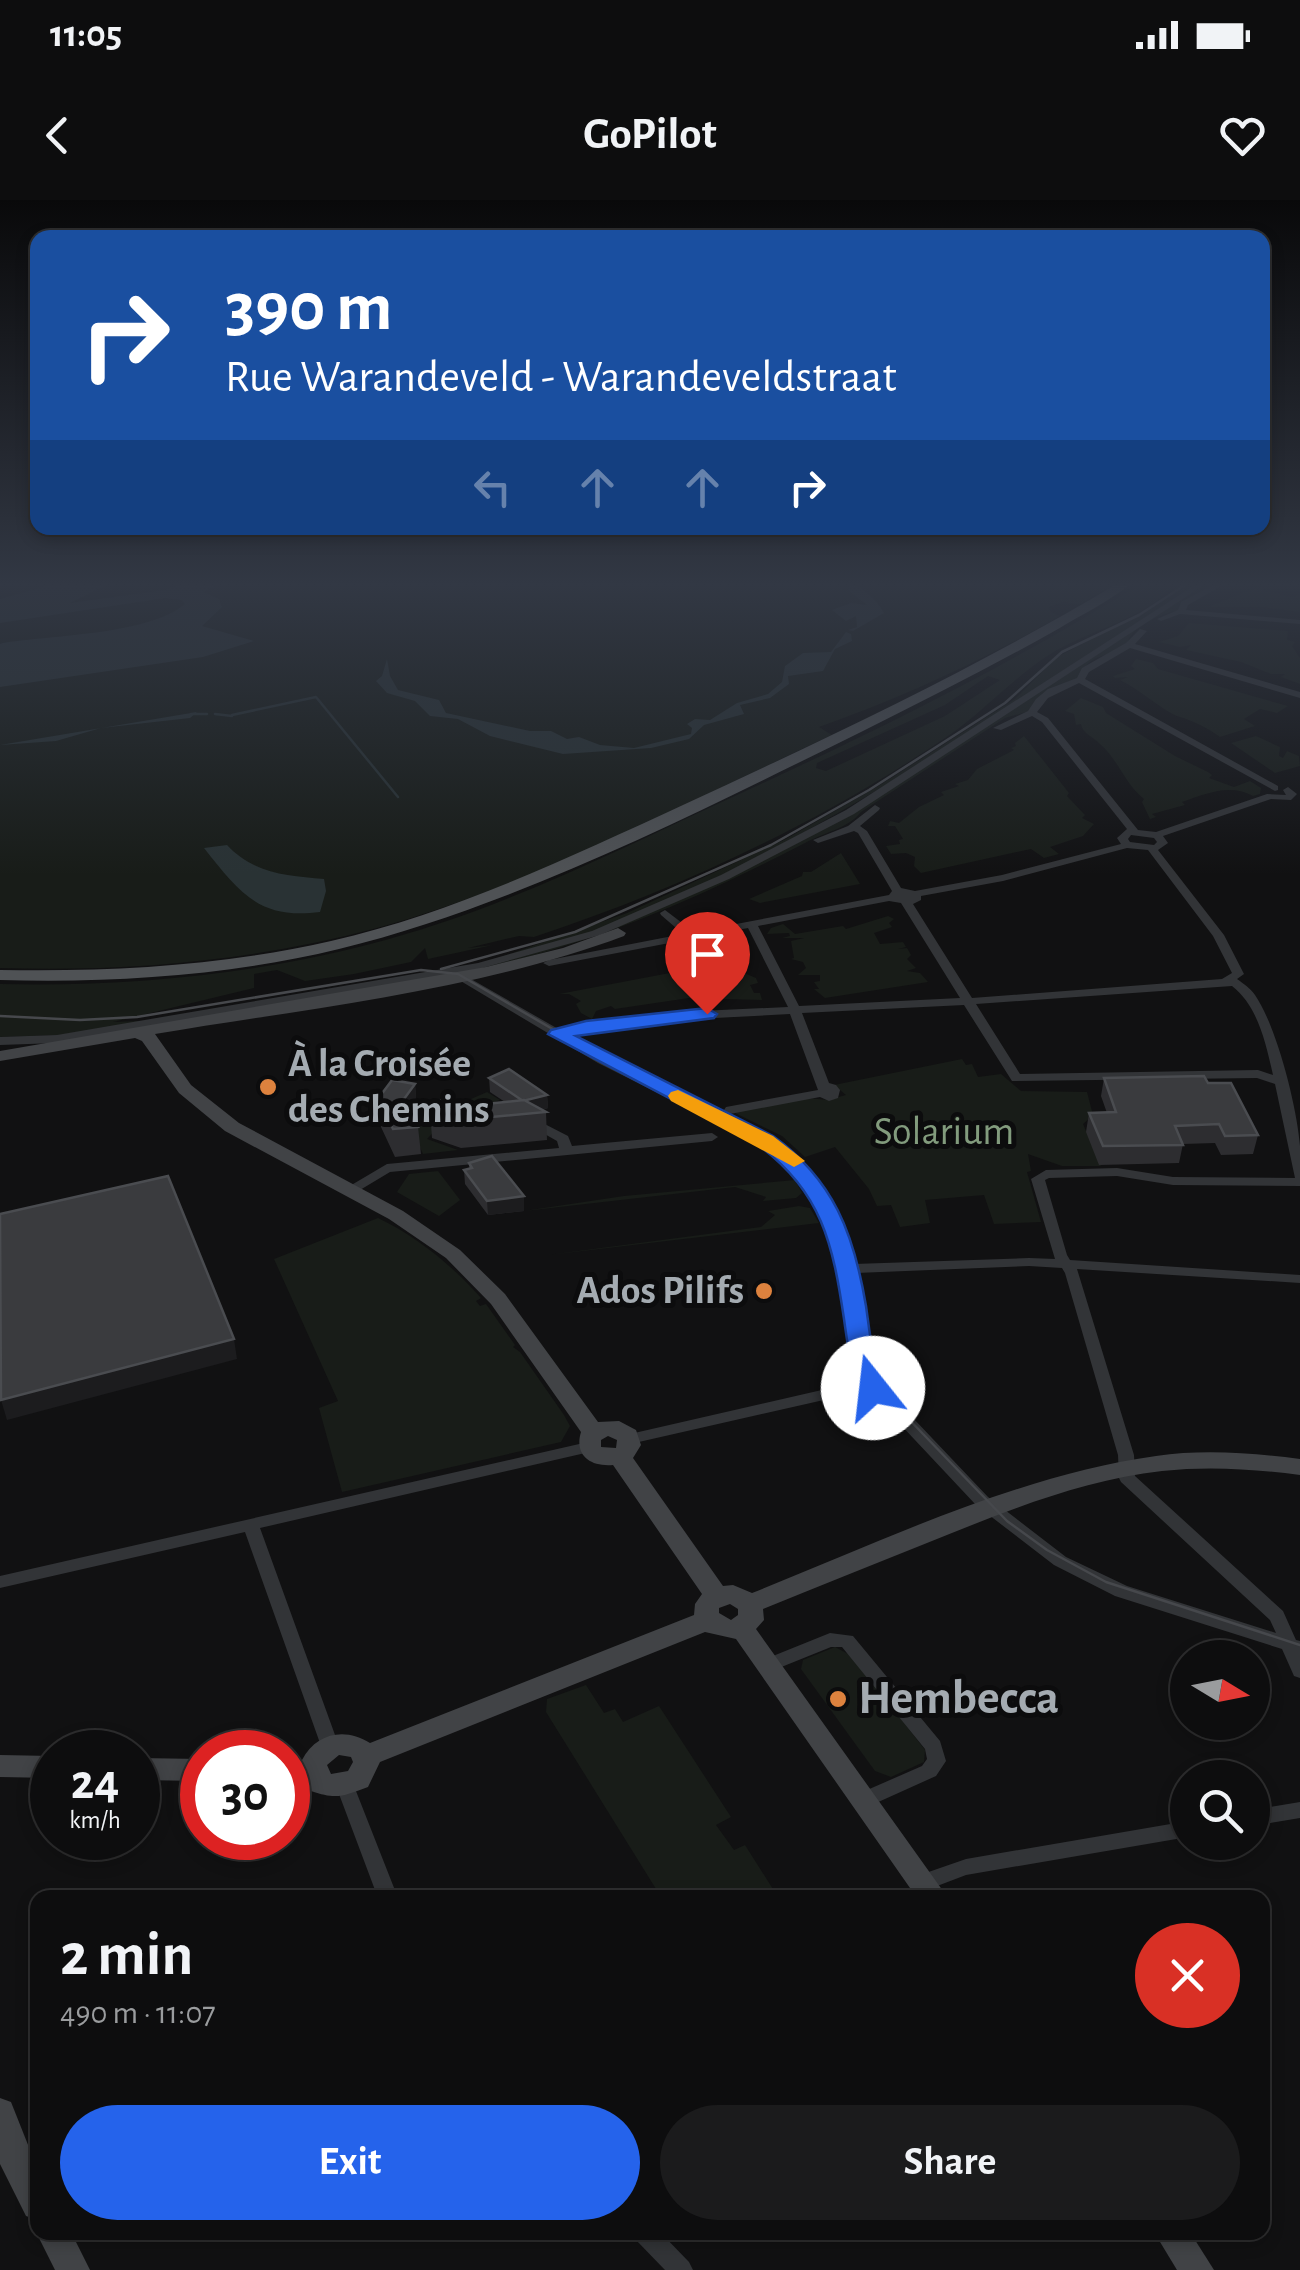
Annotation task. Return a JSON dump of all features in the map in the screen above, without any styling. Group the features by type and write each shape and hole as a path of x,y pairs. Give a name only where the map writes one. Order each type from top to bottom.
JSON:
{"main road":[{"path":"0,975 126,974 239,962 363,937 442,912 556,867 952,682"}],"street":[{"path":"0,1041 57,1039 475,967 596,933 704,886 830,823 1050,682"},
{"path":"0,1056 460,976 528,962 618,933 854,826 862,816 1008,722 1032,713 1036,703 1057,688 1075,682"},
{"path":"1083,682 1281,795"},
{"path":"1254,682 1300,695"},
{"path":"1032,713 1048,724 1134,831"},
{"path":"1127,845 1123,835 1134,831 1158,835 1300,786"},
{"path":"854,826 862,831 895,894"},
{"path":"549,964 895,894 911,898 1036,871 1127,845 1152,849 1163,843 1158,835"},
{"path":"1152,849 1218,934 1238,974 1226,981"},
{"path":"911,898 966,1002 1018,1079 1258,1074 1278,1081"},
{"path":"665,913 691,935"},
{"path":"730,1110 824,1091 794,1010 751,924"},
{"path":"618,933 652,942"},
{"path":"460,976 558,1034 786,1154 823,1200 850,1269 863,1368 871,1384 990,1509 1046,1552 1094,1578 1294,1646"},
{"path":"558,1034 678,1016 966,1002 1226,981 1245,987 1266,1025 1300,1179 1173,1181 1113,1172 1039,1178 1060,1256 1072,1272 1126,1455 1127,1478 1277,1616 1294,1646 1300,1671"},
{"path":"158,1028 168,1054 221,1109 438,1241 482,1280 596,1436 602,1457 871,1384"},
{"path":"136,1032 148,1037 180,1083 212,1113 267,1148 354,1187"},
{"path":"530,1120 562,1139 567,1151"},
{"path":"354,1187 388,1168 712,1137"},
{"path":"850,1269 1006,1262 1300,1279"},
{"path":"0,1582 252,1525 596,1436"},
{"path":"624,1448 724,1630 746,1616 990,1509 1081,1476 1125,1466 1208,1459 1300,1467"},
{"path":"252,1525 330,1746"},
{"path":"366,1756 712,1608 733,1594 769,1665 929,1890 966,1866 1170,1832"},
{"path":"769,1665 830,1640 848,1642 934,1746 937,1760 930,1771 865,1800"},
{"path":"310,1764 330,1746 354,1745 366,1756"},
{"path":"310,1777 328,1786 345,1786 363,1774 366,1756"},
{"path":"0,1766 30,1767"},
{"path":"345,1786 385,1890"},
{"path":"1270,1815 1300,1810"},
{"path":"0,2113 15,2161 30,2189"},
{"path":"57,2240 73,2270"},
{"path":"652,2240 681,2270"},
{"path":"1176,2240 1197,2270"}],"green space":[{"path":"0,682 932,682 819,727 832,735 608,841 493,889 377,928 284,949 190,962 0,968"},
{"path":"970,682 980,682 945,705 817,763 816,768 826,771 945,716 998,682 1014,682 951,734 852,796 749,851 589,918 534,937 519,936 428,959 425,948 411,962 354,974 305,981 277,970 254,974 254,988 113,1022 162,1020 59,1035 0,1037 0,984 196,976 293,961 389,939 478,910 609,855"},
{"path":"1032,682 1048,682 903,775 751,860 592,932 475,966 627,913 786,839 1015,699"},
{"path":"1051,682 1070,682 1043,694 1030,711 1005,718 843,826 649,916 568,945 483,968 609,930 795,844"},
{"path":"1123,682 1202,682 1288,706 1277,713 1260,709 1244,719 1255,726 1220,737 1167,711"},
{"path":"1081,698 1103,707 1106,713 1175,756 1208,772 1212,775 1209,778 1234,787 1250,781 1261,788 1260,794 1218,791 1152,814 1156,817 1150,819 1144,799 1112,758 1081,724 1076,725 1074,714 1065,711"},
{"path":"1024,736 1085,815 1082,818 1094,824 1083,836 1050,847 1059,854 1044,858 1031,849 921,873 914,866 915,857 891,854 886,846 900,844 903,839 895,826 888,826 890,821 899,823 919,807 944,795 941,792 959,786 955,784 968,780 977,769 1014,750 1011,748"},
{"path":"1256,736 1280,747 1279,756 1283,758 1287,751 1299,756 1300,766 1275,773 1231,743"},
{"path":"841,853 860,884 760,903 749,899 802,876 803,872 811,872"},
{"path":"888,916 894,919 889,923 892,927 874,933 880,944 903,942 906,947 898,949 907,948 911,955 907,959 916,968 907,971 920,973 928,982 825,998 814,989 819,989 814,982 820,981 820,975 798,975 806,968 803,962 791,959 791,941 804,938 782,938 790,936 789,933 767,934 783,924 795,934 843,926 846,929"},
{"path":"733,961 737,970 756,978 758,983 750,985 762,1000 689,998 615,1009 611,1006 596,1011 592,1019 581,1013 576,1004 581,1001 569,994 559,994"},
{"name":"Solarium","path":"962,1059 966,1065 972,1064 978,1077 1001,1074 1021,1091 1087,1092 1093,1115 1083,1124 1101,1166 1062,1166 1028,1154 1031,1171 1027,1172 1041,1222 994,1224 984,1195 925,1200 930,1223 900,1227 891,1205 877,1206 869,1189 835,1147 805,1157 782,1136 733,1112 797,1097 828,1100 846,1095 834,1085"},
{"path":"487,1092 500,1100 442,1123 427,1139 458,1150 423,1154 410,1125 422,1110 455,1106"},
{"path":"438,1171 460,1200 439,1216 397,1192 409,1174"},
{"path":"795,1180 802,1193 796,1198 763,1201 766,1197 735,1187 524,1211 624,1196"},
{"path":"810,1208 819,1223 548,1255 761,1227 775,1215 768,1211"},
{"path":"378,1218 433,1252 481,1298 476,1301 480,1306 486,1304 570,1426 561,1442 342,1492 319,1408 338,1401 274,1259"},
{"path":"835,1647 852,1656 925,1750 924,1762 891,1777 875,1771 801,1669 803,1660"},
{"path":"586,1685 604,1713 615,1709 623,1722 659,1706 731,1817 716,1825 734,1850 745,1845 774,1890 657,1890 546,1712 547,1699"}],"shaded area":[{"path":"0,682 37,682 0,687"},
{"path":"377,682 393,682 398,690 439,700 446,713 530,731 551,731 567,739 579,737 600,745 634,748 691,734 692,728 687,724 695,719 710,720 737,703 768,694 782,682 789,684 770,698 740,705 744,714 704,725 689,739 651,748 563,754 490,736 458,719 430,716 415,701 387,693"},
{"path":"197,712 190,718 102,728"},
{"path":"100,728 56,741 0,745"},
{"path":"227,845 260,868 324,879 326,891 320,912 281,912 252,900 204,848"}],"building":[{"path":"509,1069 547,1095 523,1101 489,1078"},
{"path":"1204,1076 1208,1083 1231,1083 1258,1135 1225,1136 1219,1124 1175,1126 1183,1145 1103,1146 1089,1113 1116,1112 1104,1078"},
{"path":"392,1080 415,1084 404,1099 418,1127 393,1129 378,1099"},
{"path":"444,1098 466,1106 524,1100 546,1112 459,1120 430,1110"},
{"path":"492,1156 524,1196 487,1201 464,1170 472,1168 469,1163"},
{"path":"168,1176 234,1339 1,1400 0,1214"}],"waterway":[{"path":"232,715 316,697 398,797"},
{"path":"191,714 207,714"},
{"path":"215,714 232,716"}],"tram line":[{"path":"441,969 575,932 771,845 869,790 1005,703 1029,682"},
{"path":"0,1016 80,1020 137,1017 421,970 458,974 604,1059 710,1110 793,1157 826,1199 849,1255 871,1380 1007,1521 1047,1550 1106,1582 1300,1645"}],"slow traffic":[{"path":"678,1096 765,1141 794,1161"}],"place":[{"name":"À la Croisée des Chemins","path":"268,1087"},
{"name":"Ados Pilifs","path":"764,1291"},
{"name":"Hembecca","path":"838,1699"}],"route":[{"path":"707,1014 586,1027 558,1034 613,1066 765,1141 795,1162 829,1210 846,1256 853,1281 863,1368 873,1388"}]}
